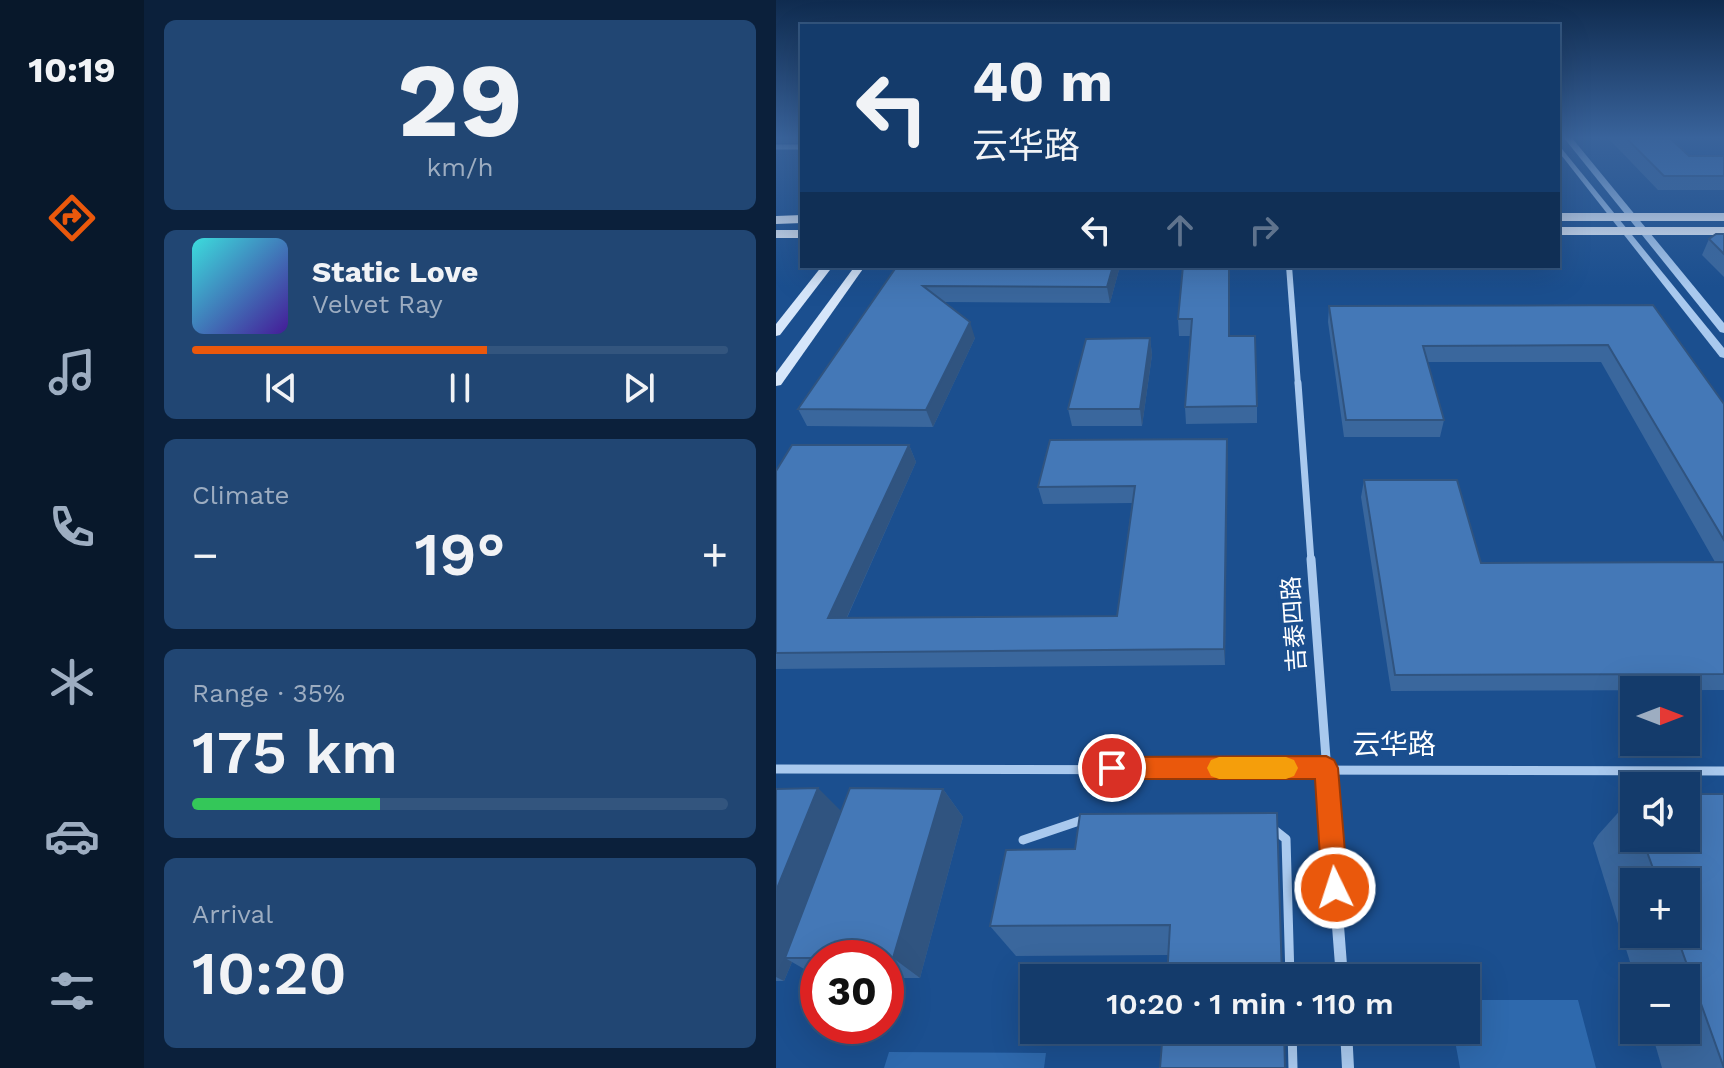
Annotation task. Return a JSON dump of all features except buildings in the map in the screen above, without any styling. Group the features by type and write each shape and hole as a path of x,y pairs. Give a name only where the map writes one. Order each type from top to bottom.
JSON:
{"main road":[{"path":"1560,217 1724,217"},
{"path":"776,220 800,219"},
{"path":"1560,231 1724,231"},
{"path":"776,234 800,234"},
{"path":"776,332 826,268"},
{"path":"776,382 859,268"}],"street":[{"path":"1590,188 1724,355"},
{"path":"1610,188 1724,330"},
{"name":"吉泰四路","path":"1289,268 1341,964"},
{"name":"云华路","path":"776,769 1724,771"},
{"path":"1347,1044 1348,1068"}],"lane":[{"path":"1260,818 1286,839 1290,964"},
{"path":"1023,840 1076,819 1091,819"},
{"path":"1292,1044 1293,1068"}],"shaded area":[{"path":"1480,1000 1578,1000 1596,1068 1460,1068 1456,1044 1480,1044"},
{"path":"889,1052 1046,1053 1044,1068 884,1068"}],"slow traffic":[{"path":"1219,768 1286,768"}],"route":[{"path":"1112,768 1326,768 1335,888"}]}
